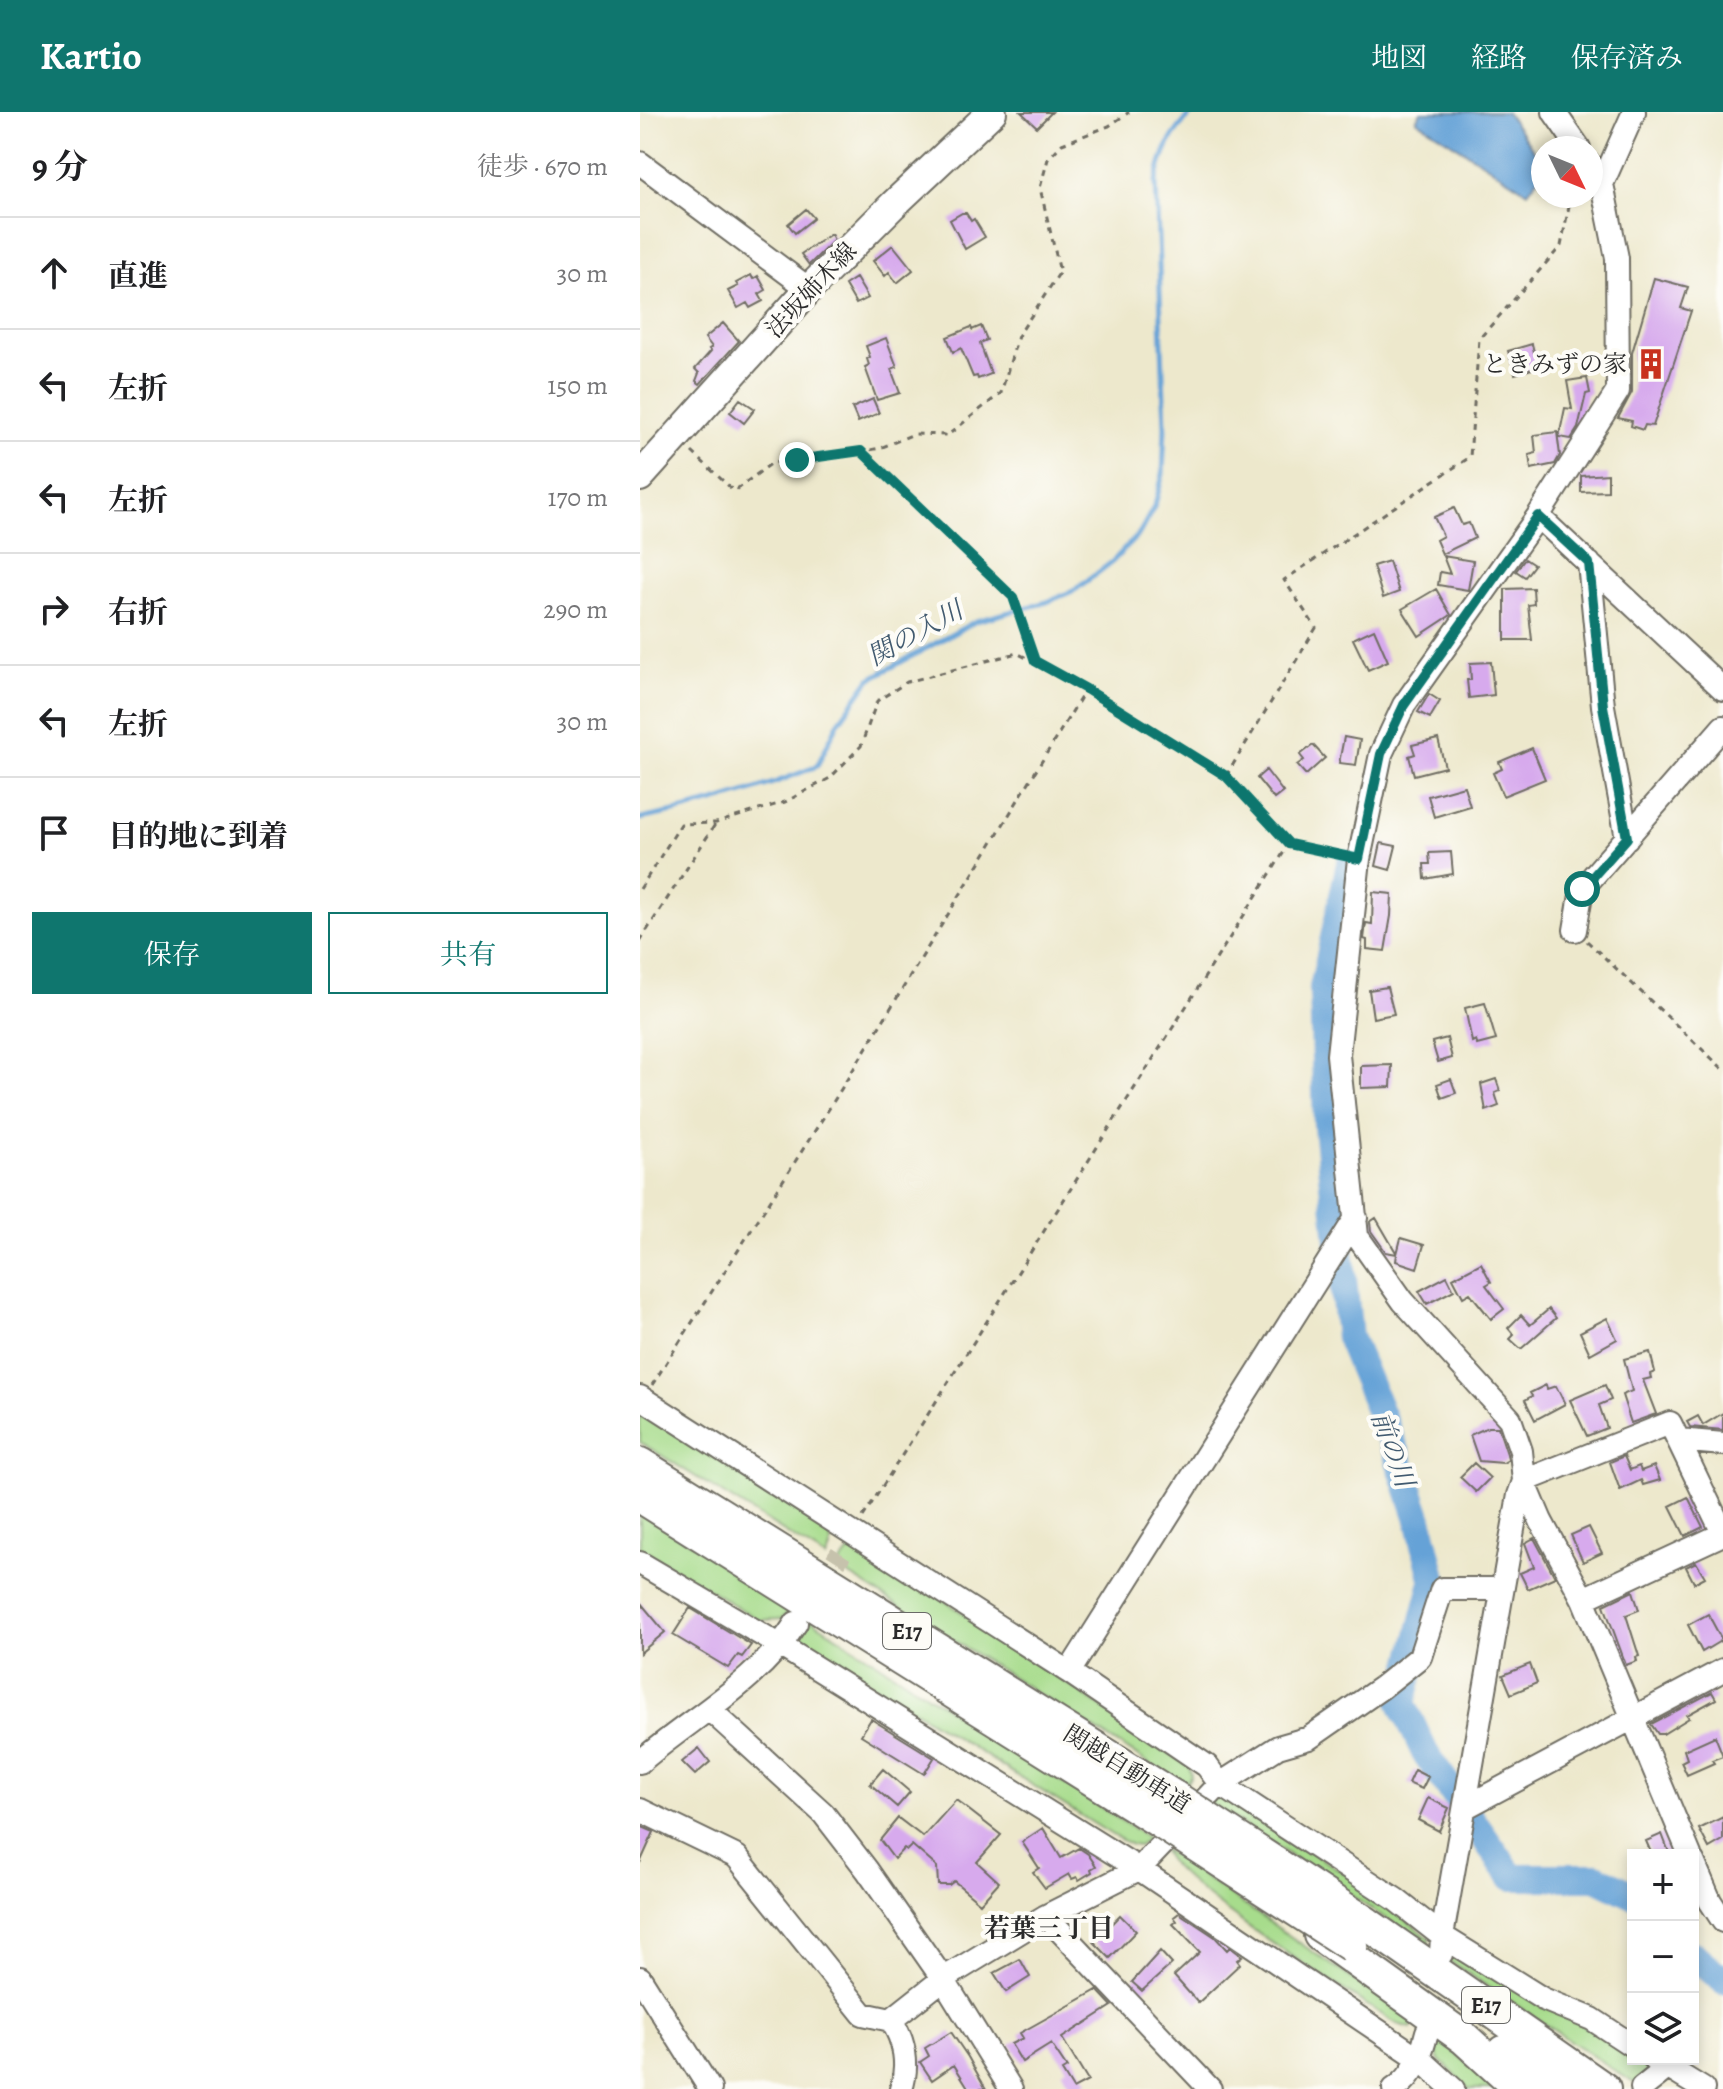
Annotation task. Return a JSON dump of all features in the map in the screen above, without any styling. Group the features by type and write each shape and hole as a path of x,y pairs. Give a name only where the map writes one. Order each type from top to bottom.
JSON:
{"highway":[{"name":"関越自動車道","path":"640,1464 1166,1809 1354,1941"},
{"name":"関越自動車道","path":"640,1496 1166,1809 1204,1851 1588,2085"},
{"path":"1354,1941 1520,2089"}],"main road":[{"name":"法坂姉木線","path":"640,477 809,289 992,112"}],"street":[{"path":"1554,112 1571,136"},
{"path":"1603,163 1634,112"},
{"path":"640,163 809,289"},
{"path":"1441,1945 1502,1589 1524,1481 1521,1451 1510,1419 1403,1301 1357,1236 1338,1055 1359,859 1381,754 1404,705 1538,516 1618,391 1617,258 1603,203"},
{"path":"1538,516 1723,689"},
{"path":"1589,563 1603,706 1627,838"},
{"path":"1575,930 1582,889 1723,727"},
{"path":"1069,1672 1356,1218"},
{"path":"641,1398 1069,1672 1207,1766 1220,1784 1395,1899 1441,1945 1543,1999 1592,2019 1627,2042"},
{"path":"1524,1481 1670,1423 1679,1440 1723,1534 1583,1599"},
{"path":"1679,1440 1723,1444"},
{"path":"1524,1481 1541,1521 1583,1599 1687,1849"},
{"path":"640,1563 781,1646 1139,1869 1420,2059 1453,2089"},
{"path":"891,2020 943,1979 1046,1916 1139,1869 1220,1784 1278,1747 1309,1738 1381,1688 1420,1657 1442,1589 1502,1589"},
{"path":"643,1756 709,1709 781,1646 796,1623"},
{"path":"1466,1807 1723,1670"},
{"path":"709,1709 823,1813 943,1979 1011,2089"},
{"path":"640,1810 737,1857 863,2014 891,2020 899,2033 907,2072 901,2089"},
{"path":"1699,1875 1723,1921"},
{"path":"1046,1916 1210,2089"},
{"path":"640,1978 710,2089"},
{"path":"1394,2089 1405,2082 1420,2059 1427,2032"},
{"path":"1642,2088 1659,2065"},
{"path":"1662,2065 1703,2089"}],"path":[{"path":"677,437 734,491 772,463 880,448 914,434 948,435 1001,393 1018,336 1060,272 1040,188 1048,159 1062,144 1109,126 1129,112"},
{"path":"1226,776 1316,628 1284,580 1470,457 1479,339 1561,246 1569,208"},
{"path":"861,451 1013,597 1035,661"},
{"path":"640,889 681,824 716,823 785,802 830,778 861,746 877,701 907,682 1017,653 1086,689 1226,776 1289,844 1359,859"},
{"path":"641,1398 832,1104 1086,689"},
{"path":"640,941 716,823"},
{"path":"853,1534 1289,844"},
{"path":"1575,930 1723,1069"}],"green space":[{"path":"640,1405 826,1525 831,1542 826,1558 640,1442"},
{"path":"640,1511 793,1607 782,1619 759,1620 640,1548"},
{"path":"851,1549 871,1551 1189,1766 1191,1775 1185,1786 837,1567"},
{"path":"807,1617 1148,1838 1139,1846 1112,1835 803,1641 800,1629"},
{"path":"1215,1792 1357,1881 1429,1938 1429,1947 1207,1801"},
{"path":"1163,1849 1415,2022 1411,2028 1397,2024 1229,1913 1173,1865"},
{"path":"1450,1951 1627,2050 1627,2065 1652,2065 1660,2070 1640,2087 1443,1957"},
{"path":"1430,2032 1499,2089 1469,2089 1439,2059"}],"water":[{"path":"1421,112 1506,112 1531,146 1531,188 1528,192 1416,120"}],"building":[{"path":"1021,112 1052,112 1037,127"},
{"path":"806,209 814,218 795,233 788,224"},
{"path":"966,213 971,221 974,219 985,237 965,249 950,220"},
{"path":"831,234 834,240 809,265 801,254"},
{"path":"893,245 913,270 897,283 889,272 885,276 873,261"},
{"path":"751,275 753,279 758,276 766,290 759,294 763,301 750,308 747,303 738,308 728,291"},
{"path":"856,278 868,298 856,304 845,285"},
{"name":"ときみずの家","path":"1654,278 1688,287 1681,308 1691,311 1653,426 1645,425 1643,430 1631,426 1632,421 1618,418 1632,392 1632,353"},
{"path":"723,323 739,341 700,384 696,381 699,373 695,369 712,347 705,338"},
{"path":"981,326 987,340 980,343 991,374 978,379 977,376 973,377 961,348 953,352 947,337"},
{"path":"886,338 897,367 891,369 900,393 877,400 865,367 869,365 867,359 870,357 866,346"},
{"path":"1532,344 1542,366 1515,374 1508,351"},
{"path":"1587,378 1590,393 1586,394 1578,428 1571,439 1559,437 1565,408 1572,409 1567,381"},
{"path":"740,399 755,409 744,423 730,412"},
{"path":"873,399 879,413 858,422 852,408"},
{"path":"1557,432 1560,455 1555,464 1531,469 1529,455 1536,453 1534,435"},
{"path":"1608,474 1608,491 1581,492 1581,476"},
{"path":"1454,508 1462,525 1469,523 1475,538 1442,554 1436,540 1443,536 1434,517"},
{"path":"1443,556 1473,561 1468,590 1438,585 1440,572 1450,574"},
{"path":"1525,559 1534,565 1525,577 1516,571"},
{"path":"1389,561 1399,592 1383,598 1373,566"},
{"path":"1533,588 1534,604 1528,605 1532,640 1505,640 1505,589"},
{"path":"1436,589 1451,615 1419,636 1402,609"},
{"path":"1374,629 1388,661 1368,670 1353,639"},
{"path":"1491,662 1494,695 1469,698 1467,680 1471,680 1470,663"},
{"path":"1429,694 1440,701 1430,718 1418,712"},
{"path":"1344,737 1360,740 1356,765 1339,763"},
{"path":"1438,739 1445,767 1414,775 1409,756 1415,754 1412,745"},
{"path":"1313,745 1325,758 1306,775 1297,765 1304,760 1300,755"},
{"path":"1532,748 1545,779 1503,796 1493,773 1502,769 1499,762"},
{"path":"1266,770 1283,792 1274,799 1257,778"},
{"path":"1464,786 1470,806 1434,817 1428,796"},
{"path":"1381,843 1396,846 1390,870 1376,866"},
{"path":"1451,852 1453,874 1425,879 1424,864 1430,864 1429,853"},
{"path":"1373,892 1392,894 1385,951 1367,949 1367,940 1364,939 1366,923 1372,924"},
{"path":"1387,987 1394,1014 1373,1018 1369,990"},
{"path":"1485,1003 1496,1040 1477,1045 1476,1040 1472,1042 1465,1008"},
{"path":"1447,1038 1452,1058 1438,1062 1432,1042"},
{"path":"1392,1065 1391,1087 1361,1088 1361,1066"},
{"path":"1451,1079 1456,1093 1442,1098 1437,1084"},
{"path":"1496,1079 1500,1091 1495,1093 1499,1106 1486,1111 1481,1084"},
{"path":"1376,1218 1397,1254 1386,1252 1371,1231 1370,1222"},
{"path":"1401,1238 1424,1245 1417,1268 1396,1261"},
{"path":"1481,1263 1491,1282 1486,1285 1504,1309 1491,1319 1470,1293 1463,1297 1453,1278"},
{"path":"1447,1276 1454,1290 1427,1304 1419,1291"},
{"path":"1549,1309 1556,1318 1521,1349 1510,1339 1514,1335 1508,1328 1521,1315 1530,1325"},
{"path":"1607,1318 1617,1339 1590,1354 1580,1332"},
{"path":"1650,1352 1655,1372 1650,1374 1651,1378 1643,1380 1656,1414 1631,1423 1622,1395 1632,1391 1624,1359"},
{"path":"1546,1385 1547,1389 1556,1386 1565,1404 1535,1420 1525,1400 1532,1396 1530,1393"},
{"path":"1605,1385 1611,1400 1599,1405 1607,1428 1587,1436 1570,1400"},
{"path":"1723,1413 1723,1430 1690,1427 1687,1422 1698,1416 1703,1425"},
{"path":"1488,1427 1498,1427 1508,1460 1503,1463 1479,1461 1470,1435"},
{"path":"1624,1456 1630,1470 1639,1466 1641,1471 1654,1466 1660,1480 1643,1485 1641,1480 1620,1490 1610,1462"},
{"path":"1474,1463 1490,1478 1476,1492 1460,1477"},
{"path":"1688,1497 1703,1527 1685,1536 1670,1506"},
{"path":"1589,1527 1602,1553 1583,1562 1571,1535"},
{"path":"1534,1538 1555,1577 1528,1589 1520,1573 1534,1567 1525,1543"},
{"path":"1696,1562 1705,1577 1694,1583 1686,1567"},
{"path":"1633,1591 1639,1610 1626,1615 1639,1656 1636,1657 1637,1661 1626,1665 1604,1605"},
{"path":"640,1602 665,1632 640,1653"},
{"path":"690,1608 751,1645 742,1657 738,1655 728,1668 673,1635"},
{"path":"1708,1614 1722,1640 1702,1652 1688,1625"},
{"path":"1530,1664 1537,1683 1511,1694 1503,1675"},
{"path":"1712,1692 1716,1699 1687,1715 1689,1718 1663,1734 1658,1734 1651,1724"},
{"path":"871,1719 934,1758 924,1774 861,1735"},
{"path":"1715,1736 1723,1756 1687,1775 1681,1762 1687,1759 1684,1750"},
{"path":"699,1748 710,1762 695,1775 682,1762"},
{"path":"883,1769 910,1792 897,1807 870,1784"},
{"path":"1414,1770 1428,1777 1422,1789 1408,1783"},
{"path":"1428,1798 1449,1808 1439,1831 1418,1820"},
{"path":"956,1800 1001,1835 977,1862 999,1882 980,1903 954,1881 949,1885 938,1885 937,1867 912,1845 907,1850 904,1848 894,1859 880,1840 898,1818 923,1837"},
{"path":"1723,1817 1723,1840 1709,1848 1699,1829"},
{"path":"640,1826 654,1832 640,1863"},
{"path":"1043,1828 1061,1858 1079,1848 1088,1854 1096,1866 1091,1869 1092,1872 1079,1880 1077,1877 1072,1879 1069,1874 1045,1888 1033,1872 1039,1868 1022,1842"},
{"path":"1662,1834 1668,1849 1649,1849 1646,1841"},
{"path":"1179,1913 1215,1937 1227,1950 1230,1947 1242,1956 1237,1960 1240,1964 1198,2003 1174,1976 1200,1952 1173,1924 1177,1921 1174,1917"},
{"path":"1120,1915 1136,1931 1110,1958 1094,1942"},
{"path":"1160,1951 1172,1964 1142,1991 1132,1982"},
{"path":"1020,1959 1030,1977 1006,1992 994,1973"},
{"path":"1097,1990 1112,2006 1062,2038 1088,2081 1073,2089 1062,2071 1067,2068 1051,2044 1022,2062 1011,2044 1023,2038 1020,2033"},
{"path":"951,2032 986,2089 969,2089 954,2065 932,2080 920,2062 929,2056 925,2048"}],"waterway":[{"name":"関の入川","path":"640,819 730,797 817,766 838,723 870,679 976,621 1047,602 1075,590 1112,562 1139,534 1155,505 1163,474 1165,427 1156,181 1169,144 1193,112"},
{"name":"前の川","path":"1350,864 1323,988 1327,1126 1349,1337 1396,1451 1419,1519 1434,1582 1402,1703 1425,1753 1512,1877 1596,1877 1627,1892"},
{"name":"前の川","path":"1699,1960 1723,1980"}],"tunnel":[{"path":"818,1589 841,1553"}],"place":[{"name":"ときみずの家","path":"1651,364"}],"district":[{"name":"若葉三丁目","path":"1049,1928"}],"route":[{"path":"797,460 861,451 1013,597 1035,661 1226,776 1289,844 1359,859 1381,754 1404,705 1538,516 1589,563 1603,706 1627,838 1582,889"}]}
